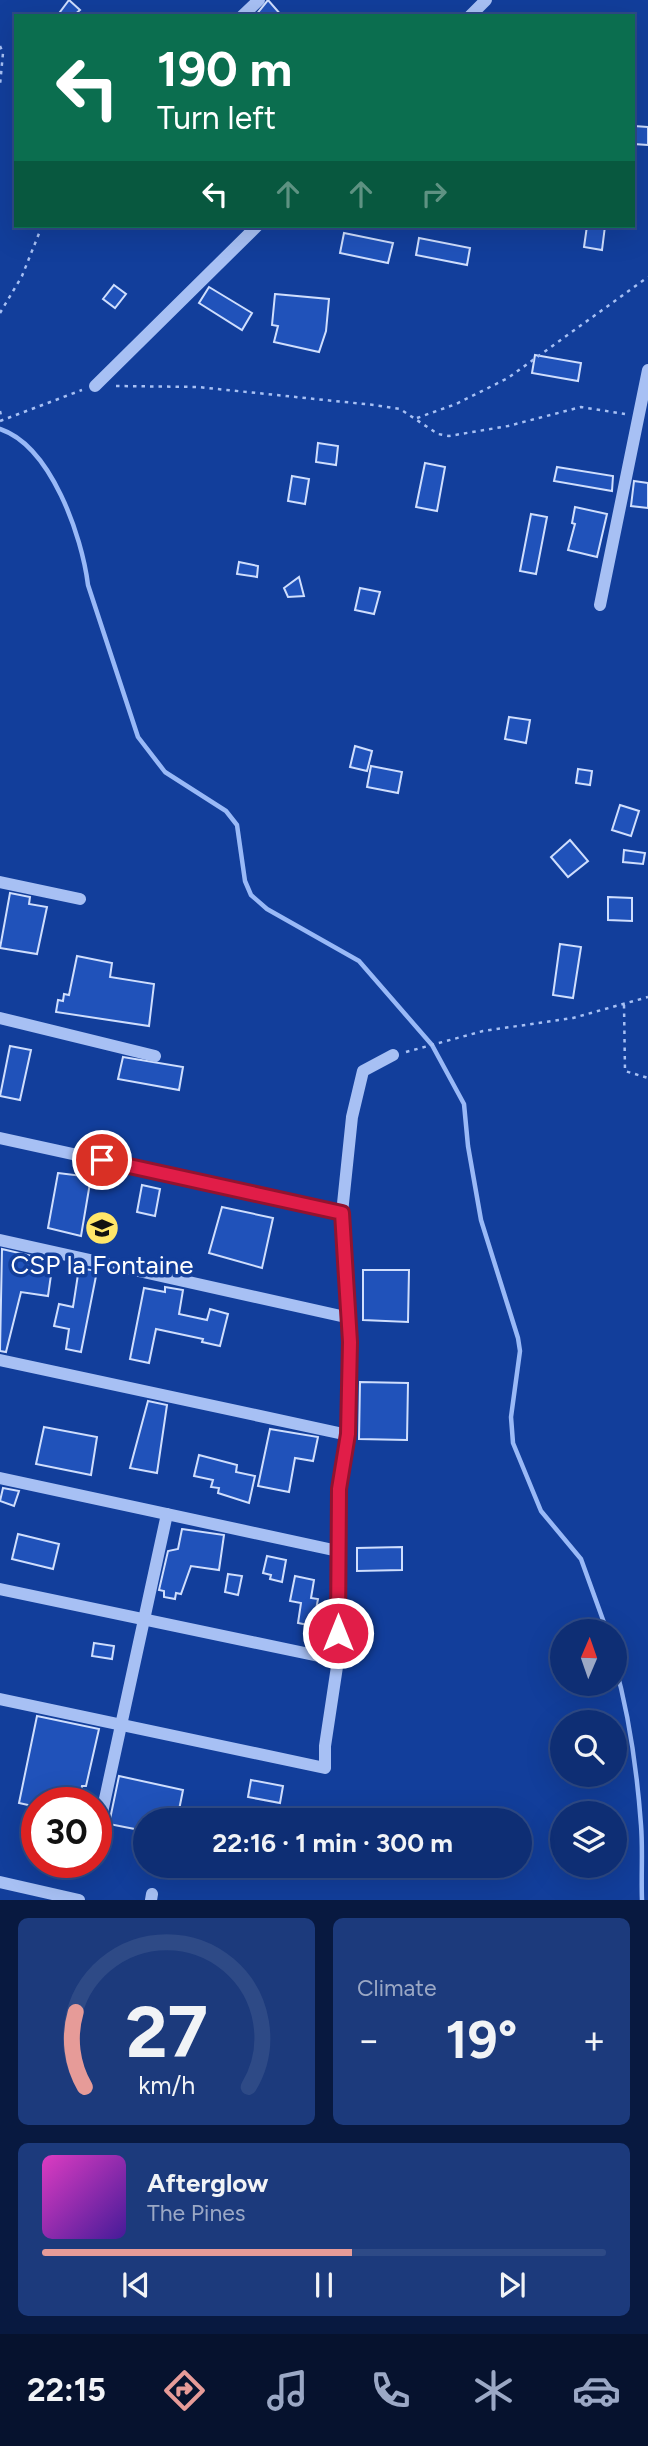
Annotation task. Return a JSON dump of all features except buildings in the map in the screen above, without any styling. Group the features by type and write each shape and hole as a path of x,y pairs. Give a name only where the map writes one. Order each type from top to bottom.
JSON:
{"street":[{"path":"244,14 258,0"},
{"path":"472,14 486,0"},
{"path":"95,386 255,228"},
{"path":"600,605 648,370"},
{"path":"0,882 80,899"},
{"path":"0,1018 155,1055"},
{"path":"0,1699 326,1768 325,1746 338,1660 339,1489 348,1434 350,1318 342,1213 352,1117 363,1071 393,1055"},
{"path":"0,1138 342,1213"},
{"path":"0,1240 350,1318"},
{"path":"0,1360 348,1434"},
{"path":"0,1478 338,1550"},
{"path":"108,1787 167,1514"},
{"path":"0,1589 338,1660"},
{"path":"0,1882 79,1900"}],"path":[{"path":"0,46 3,53 0,85"},
{"path":"0,313 22,276 41,228"},
{"path":"417,418 456,404 509,378 648,277"},
{"path":"0,411 1,420 95,386 198,387 374,405 400,410 417,418 438,434 449,436 508,426 581,407 639,416"},
{"path":"393,1055 484,1031 573,1018 648,998"},
{"path":"624,1005 625,1071 648,1079"}],"waterway":[{"path":"0,429 18,439 34,454 61,495 79,542 88,585 138,737 165,772 226,811 237,825 245,881 251,895 267,909 359,961 432,1045 464,1104 468,1146 481,1220 520,1351 511,1417 513,1443 541,1511 581,1559 603,1619"},
{"path":"622,1696 637,1784 642,1834 642,1900"}],"place":[{"name":"CSP la Fontaine","path":"102,1228"}],"route":[{"path":"102,1160 342,1213 350,1342 348,1434 339,1489 338,1633"}]}
